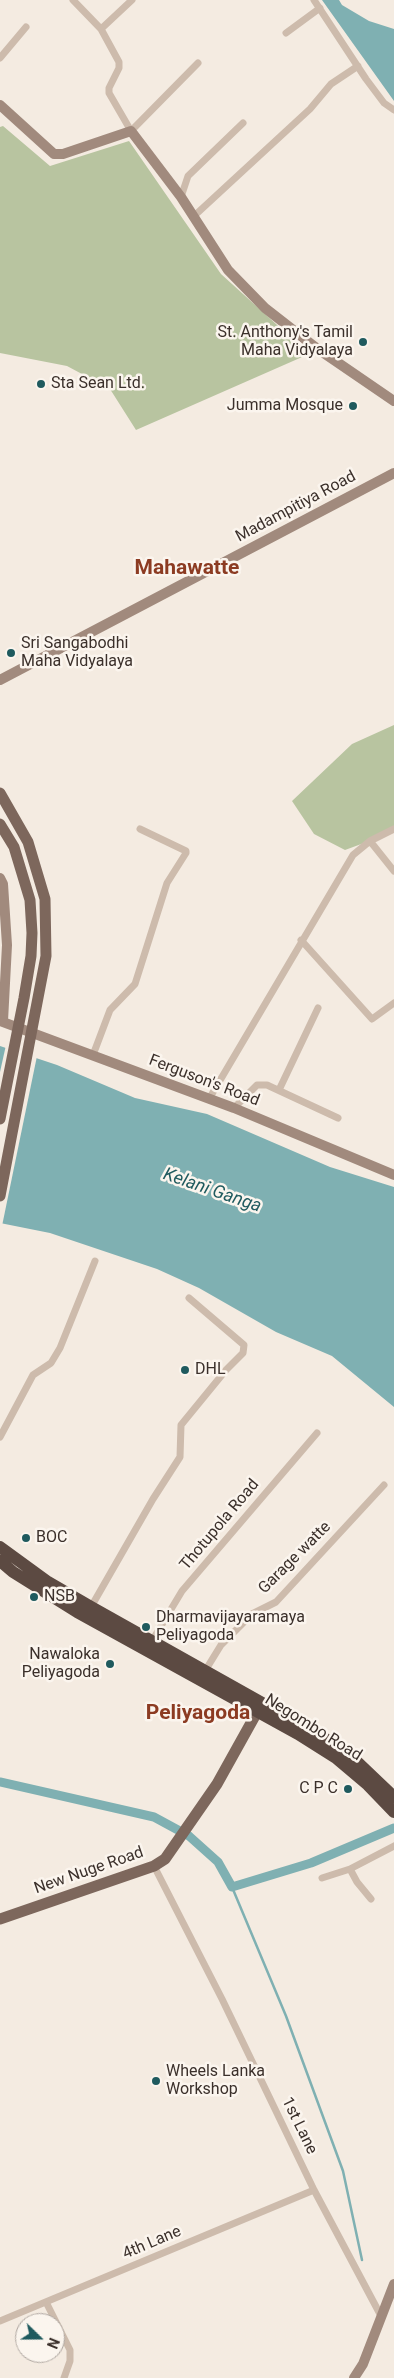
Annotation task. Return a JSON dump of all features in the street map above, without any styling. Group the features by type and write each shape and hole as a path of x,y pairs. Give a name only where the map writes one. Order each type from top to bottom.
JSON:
{"highway":[{"name":"Negombo Road","path":"0,1547 48,1582 205,1671 336,1758 368,1785 394,1812"},
{"name":"Negombo Road","path":"0,1561 13,1572 76,1612 260,1707 350,1756 394,1797"}],"main road":[{"path":"0,793 28,842 45,899 46,956 39,1003 0,1196"},
{"path":"0,824 14,847 30,900 31,956 0,1120"},
{"name":"New Nuge Road","path":"0,1919 154,1866 165,1859 196,1818 260,1707"}],"street":[{"path":"73,0 101,29 119,62 119,68 109,88 109,93 131,131 181,197 228,270 265,308 315,347 394,401"},
{"path":"101,29 132,0"},
{"path":"314,0 384,103 394,110"},
{"path":"286,33 320,8"},
{"path":"0,58 26,27"},
{"path":"0,105 54,154 63,154 131,131 198,63"},
{"path":"193,217 310,109 330,84 358,66"},
{"path":"181,197 188,176 243,123"},
{"name":"Madampitiya Road","path":"0,680 394,473"},
{"path":"93,1055 110,1010 136,984 166,883 186,853 186,851 140,829"},
{"path":"209,1099 301,940 353,855 370,841 394,829"},
{"path":"370,841 394,871"},
{"path":"0,878 3,884 6,945 1,1021"},
{"path":"301,940 372,1019 394,1003"},
{"path":"278,1090 318,1008"},
{"name":"Ferguson's Road","path":"1,1021 234,1108 394,1175"},
{"path":"234,1108 258,1085 267,1085 338,1118"},
{"path":"0,1437 33,1375 51,1363 60,1348 94,1261"},
{"path":"91,1607 153,1499 180,1457 182,1425 226,1370 243,1353 244,1345 189,1298"},
{"name":"Thotupola Road","path":"152,1641 182,1591 317,1433"},
{"name":"Garage watte","path":"205,1671 221,1645 252,1614 276,1602 384,1485"},
{"path":"322,1878 350,1869 394,1846"},
{"name":"1st Lane","path":"154,1866 222,1999 314,2190 381,2316"},
{"path":"350,1869 357,1882 371,1899"},
{"name":"4th Lane","path":"0,2321 314,2190"},
{"path":"354,2378 363,2364 394,2284"},
{"path":"46,2302 70,2350 70,2361 64,2378"}],"green space":[{"path":"3,126 50,166 129,141 221,274 309,354 136,430 110,389 67,366 0,353 0,127"},
{"path":"394,725 394,832 345,850 314,834 292,801 352,744"}],"water":[{"path":"322,0 339,0 342,5 369,21 394,29 394,101"},
{"name":"Kelani Ganga","path":"0,1046 57,1065 135,1098 207,1114 330,1167 394,1187 394,1407 332,1356 276,1332 199,1288 157,1269 50,1233 0,1223"}],"pier":[{"path":"6,1045 37,1056 2,1226 0,1225 0,1072"}],"waterway":[{"path":"0,1782 154,1817 189,1836 218,1862 232,1887 311,1863 394,1828"},
{"path":"232,1887 286,2016 343,2171 362,2260"}],"place":[{"name":"St. Anthony's Tamil Maha Vidyalaya","path":"363,342"},
{"name":"Sta Sean Ltd.","path":"41,384"},
{"name":"Jumma Mosque","path":"353,406"},
{"name":"Sri Sangabodhi Maha Vidyalaya","path":"11,653"},
{"name":"DHL","path":"185,1370"},
{"name":"BOC","path":"26,1538"},
{"name":"NSB","path":"34,1597"},
{"name":"Dharmavijayaramaya Peliyagoda","path":"146,1627"},
{"name":"Nawaloka Peliyagoda","path":"110,1664"},
{"name":"C P C","path":"348,1789"},
{"name":"Wheels Lanka Workshop","path":"156,2081"}],"district":[{"name":"Mahawatte","path":"187,569"},
{"name":"Peliyagoda","path":"198,1714"}]}
